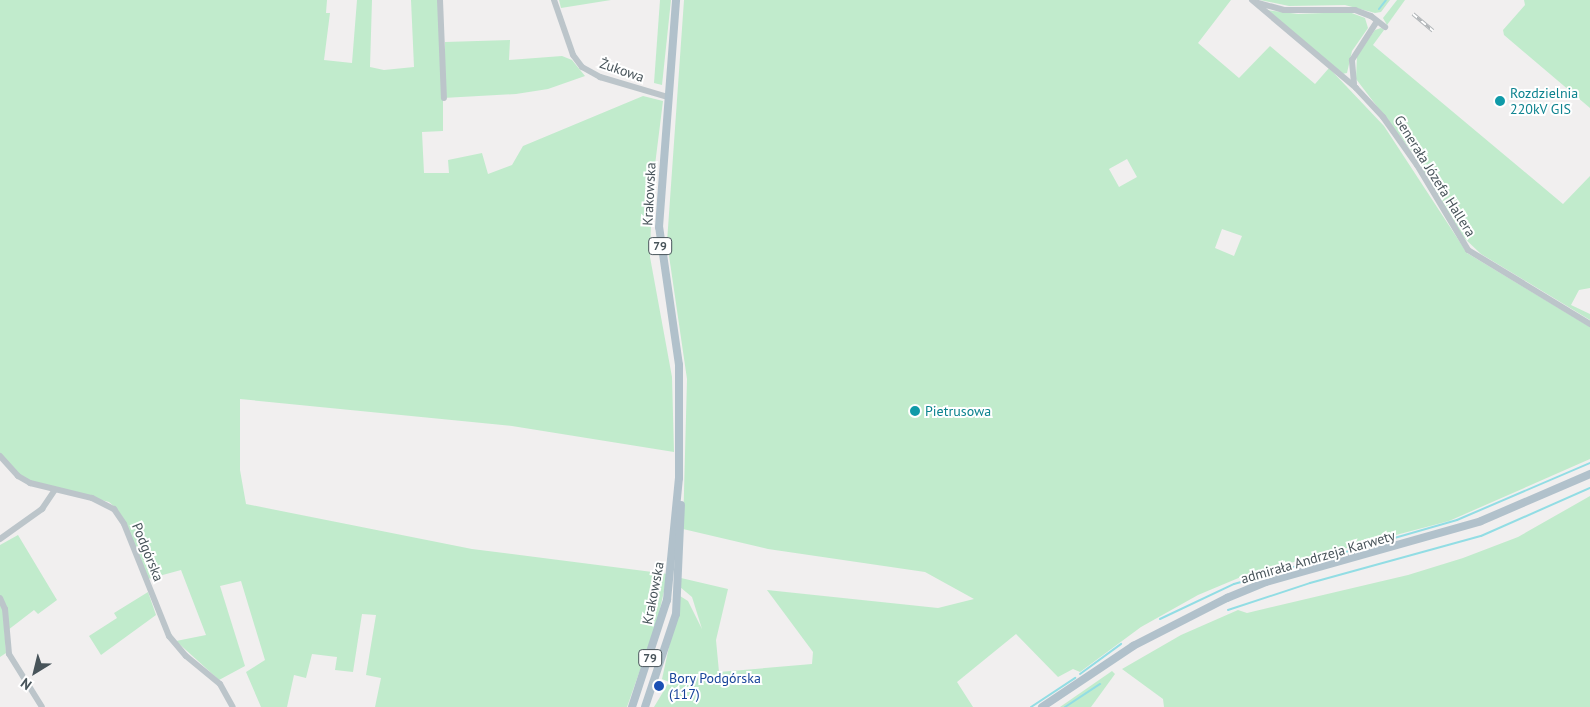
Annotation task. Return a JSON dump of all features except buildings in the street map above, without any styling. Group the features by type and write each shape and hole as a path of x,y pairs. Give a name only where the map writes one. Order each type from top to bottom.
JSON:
{"main road":[{"name":"Krakowska","path":"645,707 676,614 681,538 679,365 659,226 676,0"},
{"name":"admirała Andrzeja Karwety","path":"1042,707 1133,646 1227,598 1266,582 1481,521 1590,474"},
{"name":"Krakowska","path":"632,707 666,600 679,478"}],"street":[{"path":"440,0 444,98"},
{"name":"Żukowa","path":"554,0 573,56 582,67 600,77 668,97"},
{"path":"1253,1 1284,10 1355,10 1385,27"},
{"name":"Generała Józefa Hallera","path":"1253,1 1356,88 1400,140 1468,250 1590,324"},
{"path":"1356,88 1351,76 1352,60 1377,21"},
{"name":"Podgórska","path":"0,456 18,476 55,490 92,498 114,509 124,524 169,636 186,656 220,684 233,707"},
{"path":"0,539 42,509 55,490"},
{"path":"0,598 5,609 9,654 42,707"}],"green space":[{"path":"0,0 327,0 326,13 330,13 324,60 352,63 357,0 372,0 370,67 384,70 414,67 411,0 438,0 445,67 445,42 510,40 509,60 562,56 572,60 585,76 548,89 516,94 443,98 443,131 422,132 424,173 449,173 448,160 482,153 488,174 512,165 523,146 643,96 663,101 652,189 650,257 672,377 674,452 512,426 240,399 240,470 246,504 472,549 668,574 657,622 627,707 375,707 381,678 366,675 376,615 362,614 353,672 335,670 337,657 312,654 306,678 294,675 287,707 261,707 246,672 265,660 241,581 220,586 245,666 219,680 176,641 206,635 181,570 148,579 116,508 109,502 31,482 13,470 0,453"},
{"path":"559,0 611,0 561,8"},
{"path":"660,0 671,0 662,85 654,83"},
{"path":"684,0 1231,0 1198,43 1239,78 1270,46 1315,84 1329,68 1384,126 1467,253 1590,327 1590,459 1449,521 1248,574 1198,595 1141,627 1080,672 1073,669 1058,677 1016,634 957,682 973,707 654,707 669,682 662,679 680,596 688,601 702,629 692,597 680,587 681,578 728,589 716,640 719,672 812,664 813,652 767,590 938,608 974,599 925,572 768,549 683,529 687,379 667,242","holes":["1127,159 1137,177 1119,187 1109,169","1222,229 1242,236 1234,256 1215,248"]},
{"path":"1260,0 1390,0 1381,12 1375,13 1345,5 1289,6"},
{"path":"1397,0 1405,0 1387,25 1383,18"},
{"path":"1524,0 1590,0 1590,108 1504,35 1503,30 1525,5"},
{"path":"1267,10 1298,14 1349,12 1365,18 1368,28 1352,51 1347,73 1342,74"},
{"path":"1381,28 1384,30 1373,45 1563,204 1590,176 1590,288 1579,290 1571,305 1590,314 1590,320 1481,254 1462,236 1412,152 1356,79 1357,55 1375,30"},
{"path":"1590,496 1590,707 1164,707 1163,699 1122,669 1181,635 1238,610 1247,613 1408,575 1463,558 1518,537"},
{"path":"18,535 57,600 38,614 34,610 8,630 0,595 0,545"},
{"path":"148,592 156,615 101,655 89,636 117,618 114,613"},
{"path":"0,602 3,610 6,653 0,657"},
{"path":"1112,671 1115,674 1091,707 1060,707"}],"waterway":[{"path":"1379,9 1386,0"},
{"path":"1160,619 1234,584 1457,520 1590,463"},
{"path":"1228,610 1310,583 1481,536 1590,488"},
{"path":"1080,674 1121,644"},
{"path":"1031,707 1075,678"},
{"path":"1065,707 1100,684"}],"railway":[{"path":"1413,14 1433,31"}],"place":[{"name":"Rozdzielnia 220kV GIS","path":"1500,101"},
{"name":"Pietrusowa","path":"915,411"},
{"name":"Bory Podgórska (117)","path":"659,686"}]}
